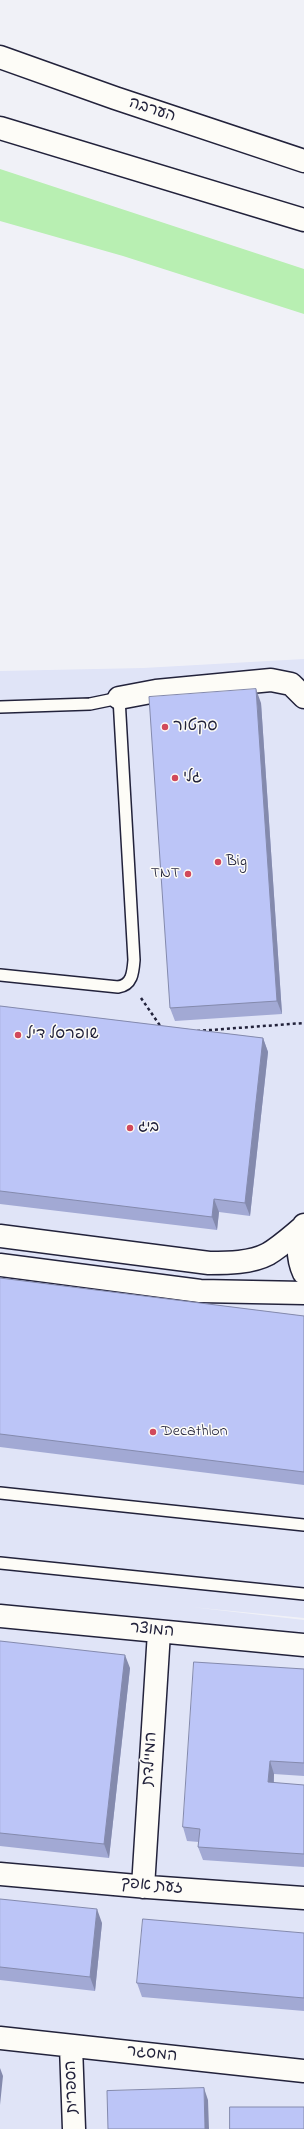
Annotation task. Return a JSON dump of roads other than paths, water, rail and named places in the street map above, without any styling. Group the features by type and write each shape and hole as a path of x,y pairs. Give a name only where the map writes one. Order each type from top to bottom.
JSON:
{"main road":[{"name":"הערבה","path":"0,57 115,98 304,161"},
{"path":"0,128 304,220"},
{"path":"119,698 156,690 271,680 297,691"},
{"path":"0,1236 218,1263 246,1260 267,1254 303,1226"},
{"path":"303,1226 298,1247 304,1273"},
{"path":"0,1265 200,1291 304,1293"},
{"name":"המוצר","path":"0,1616 304,1645"},
{"name":"המיילדת","path":"143,1887 159,1632"},
{"name":"זעת אפך","path":"0,1874 143,1887 304,1898"},
{"name":"המסגר","path":"0,2038 304,2071"},
{"name":"הספרית","path":"71,2046 74,2129"}],"lane":[{"path":"0,707 90,704 119,698 134,960 133,973 129,982 125,986 113,987 0,975"},
{"path":"0,1493 304,1525"},
{"path":"0,1563 304,1594"}],"place":[{"name":"סקטור","path":"165,727"},
{"name":"גלי","path":"175,778"},
{"name":"Big","path":"218,862"},
{"name":"TNT","path":"188,874"},
{"name":"שופרסל דיל","path":"18,1035"},
{"name":"ביג","path":"130,1128"},
{"name":"Decathlon","path":"153,1432"}]}
